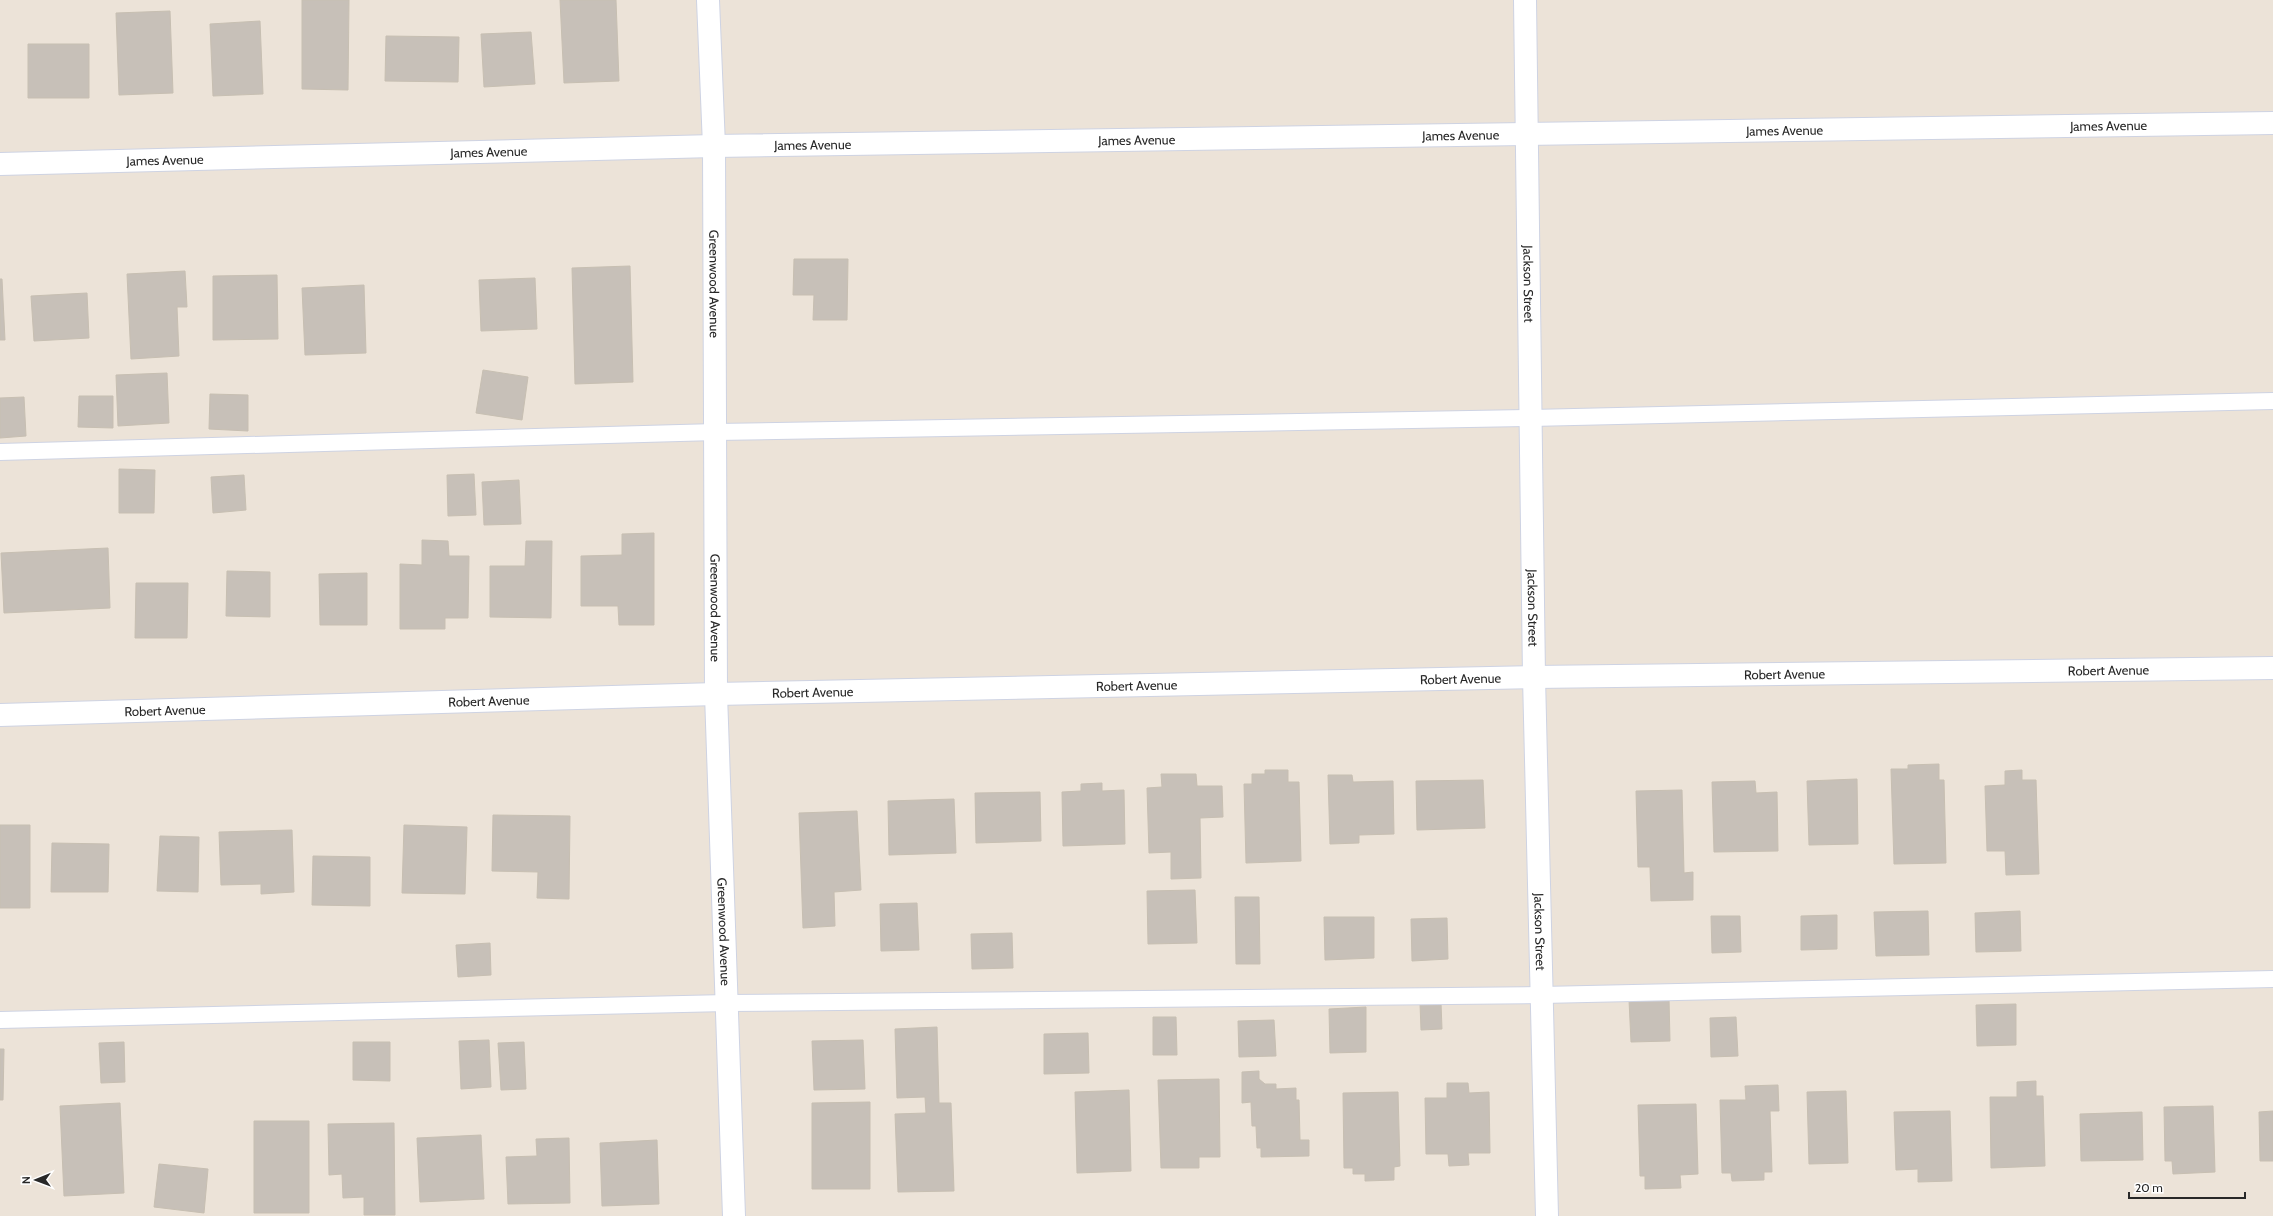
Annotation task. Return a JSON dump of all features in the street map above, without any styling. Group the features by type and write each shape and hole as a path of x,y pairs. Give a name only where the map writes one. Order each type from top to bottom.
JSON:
{"street":[{"name":"Greenwood Avenue","path":"708,0 714,146 716,694 734,1216"},
{"name":"Jackson Street","path":"1525,0 1534,677 1547,1216"},
{"name":"James Avenue","path":"0,164 714,146 2273,123"},
{"name":"Robert Avenue","path":"0,715 716,694 1534,677 2273,668"}],"lane":[{"path":"0,452 716,432 1531,418 2273,401"},
{"path":"0,1020 727,1003 1542,995 2273,979"}],"building":[{"path":"302,0 349,0 348,90 302,89"},
{"path":"560,0 616,0 619,81 564,83"},
{"path":"170,11 173,93 119,95 116,13"},
{"path":"260,21 263,94 213,96 210,24"},
{"path":"531,32 535,84 484,87 481,34"},
{"path":"386,36 459,37 458,82 385,81"},
{"path":"28,44 89,44 89,98 28,98"},
{"path":"794,259 848,259 847,320 813,320 814,295 793,295"},
{"path":"630,266 633,382 575,384 572,268"},
{"path":"185,271 187,307 177,307 179,356 131,359 127,274"},
{"path":"277,275 278,339 213,340 213,276"},
{"path":"535,278 537,329 481,331 479,280"},
{"path":"0,279 2,279 5,340 0,340"},
{"path":"364,285 366,353 305,355 302,288"},
{"path":"87,293 89,338 34,341 31,296"},
{"path":"483,370 528,377 522,420 476,413"},
{"path":"167,373 169,423 118,426 116,375"},
{"path":"210,394 248,395 248,431 209,429"},
{"path":"79,396 113,396 113,428 78,427"},
{"path":"24,397 26,436 0,438 0,398"},
{"path":"119,469 155,470 154,513 119,513"},
{"path":"474,474 476,515 448,516 447,475"},
{"path":"244,475 246,510 213,513 211,477"},
{"path":"519,480 521,524 484,525 482,482"},
{"path":"654,533 654,625 619,625 618,606 581,606 581,556 622,555 622,534"},
{"path":"422,540 448,541 449,556 469,556 468,618 445,618 445,629 400,629 400,564 422,565"},
{"path":"526,541 552,541 551,618 490,617 490,566 525,566"},
{"path":"108,548 110,608 4,613 1,553"},
{"path":"227,571 270,572 270,617 226,616"},
{"path":"367,573 367,625 320,625 319,574"},
{"path":"136,583 188,583 187,638 135,638"},
{"path":"1939,764 1939,780 1944,780 1946,863 1894,864 1891,769 1908,769 1908,765"},
{"path":"1265,770 1288,770 1288,782 1299,782 1301,861 1246,863 1244,784 1252,784 1252,774 1265,774"},
{"path":"2022,770 2022,780 2036,780 2039,874 2006,875 2005,851 1987,851 1985,786 2005,785 2005,771"},
{"path":"1161,774 1196,774 1197,786 1222,786 1223,817 1200,818 1201,878 1171,879 1171,852 1149,853 1147,788 1162,787"},
{"path":"1328,775 1352,775 1353,782 1393,781 1394,834 1359,835 1359,843 1330,844"},
{"path":"1857,779 1858,844 1809,845 1807,781"},
{"path":"1483,780 1485,828 1417,830 1416,781"},
{"path":"1755,781 1756,793 1777,792 1778,851 1714,852 1712,782"},
{"path":"1102,783 1102,791 1124,790 1125,844 1063,846 1062,792 1081,791 1081,784"},
{"path":"1682,790 1684,873 1693,872 1693,900 1651,901 1650,867 1638,867 1636,791"},
{"path":"1040,792 1041,841 976,843 975,793"},
{"path":"954,799 956,853 889,855 888,801"},
{"path":"857,811 861,890 834,892 835,926 803,928 799,813"},
{"path":"493,815 570,816 569,899 537,898 538,872 492,871"},
{"path":"0,825 30,825 30,908 0,908"},
{"path":"404,825 467,827 465,894 402,893"},
{"path":"292,830 294,892 261,894 261,884 221,885 219,832"},
{"path":"160,836 199,837 198,892 157,891"},
{"path":"52,843 109,844 108,892 51,892"},
{"path":"313,856 370,857 370,906 312,905"},
{"path":"1195,890 1197,943 1148,944 1147,891"},
{"path":"1235,897 1259,897 1260,964 1236,964"},
{"path":"917,903 919,950 881,951 880,904"},
{"path":"1928,911 1929,955 1876,956 1874,912"},
{"path":"2020,911 2021,951 1976,952 1975,913"},
{"path":"1837,915 1837,949 1801,950 1801,916"},
{"path":"1711,916 1740,916 1741,952 1712,953"},
{"path":"1324,917 1374,917 1374,958 1325,960"},
{"path":"1447,918 1448,959 1412,961 1411,919"},
{"path":"1012,933 1013,968 972,969 971,934"},
{"path":"490,943 491,975 458,977 456,945"},
{"path":"1669,999 1670,1041 1631,1042 1629,1000"},
{"path":"1420,1003 1441,1003 1442,1029 1421,1030"},
{"path":"2016,1004 2016,1045 1977,1046 1976,1005"},
{"path":"1366,1007 1366,1052 1330,1053 1329,1009"},
{"path":"1153,1017 1176,1017 1177,1055 1153,1055"},
{"path":"1736,1017 1738,1056 1711,1057 1710,1018"},
{"path":"1274,1020 1276,1056 1239,1057 1238,1021"},
{"path":"937,1027 939,1103 951,1103 954,1191 898,1192 895,1114 926,1113 925,1097 897,1098 895,1029"},
{"path":"1088,1033 1089,1073 1044,1074 1044,1034"},
{"path":"489,1040 491,1087 461,1089 459,1041"},
{"path":"863,1040 865,1089 814,1090 812,1041"},
{"path":"124,1042 125,1082 101,1083 99,1043"},
{"path":"353,1042 390,1042 390,1081 353,1080"},
{"path":"524,1042 526,1089 501,1090 498,1043"},
{"path":"0,1049 4,1049 3,1100 0,1100"},
{"path":"1259,1071 1259,1079 1265,1084 1276,1084 1276,1089 1296,1088 1296,1100 1299,1100 1300,1140 1309,1140 1309,1156 1261,1157 1261,1148 1257,1148 1256,1126 1252,1126 1251,1102 1242,1103 1242,1072"},
{"path":"1219,1079 1220,1157 1199,1157 1199,1168 1161,1168 1158,1080"},
{"path":"2036,1081 2036,1096 2043,1096 2045,1166 1991,1168 1990,1097 2017,1097 2017,1082"},
{"path":"1447,1083 1468,1083 1469,1093 1489,1092 1490,1153 1468,1153 1469,1165 1449,1166 1448,1154 1426,1154 1425,1098 1447,1098"},
{"path":"1778,1085 1779,1111 1770,1111 1772,1172 1764,1172 1764,1180 1732,1181 1731,1173 1722,1173 1720,1100 1746,1100 1745,1086"},
{"path":"1129,1090 1131,1171 1077,1173 1075,1092"},
{"path":"1846,1091 1848,1163 1809,1164 1807,1092"},
{"path":"1398,1092 1400,1166 1394,1167 1394,1180 1365,1181 1365,1174 1353,1174 1353,1168 1344,1168 1343,1093"},
{"path":"870,1102 870,1189 812,1189 812,1103"},
{"path":"120,1103 124,1193 64,1196 60,1106"},
{"path":"1696,1104 1698,1174 1680,1175 1681,1188 1645,1189 1645,1176 1640,1176 1638,1105"},
{"path":"2213,1106 2215,1172 2173,1174 2172,1161 2165,1161 2164,1107"},
{"path":"1950,1111 1952,1181 1918,1182 1918,1169 1896,1170 1894,1112"},
{"path":"2273,1111 2273,1161 2260,1161 2259,1112"},
{"path":"2142,1112 2143,1160 2081,1161 2080,1114"},
{"path":"254,1121 309,1121 309,1213 254,1213"},
{"path":"394,1123 395,1215 364,1215 364,1197 343,1198 342,1174 329,1175 328,1124"},
{"path":"481,1135 484,1199 420,1202 417,1138"},
{"path":"569,1138 570,1203 508,1204 506,1157 537,1156 536,1139"},
{"path":"657,1140 659,1204 602,1206 600,1143"},
{"path":"159,1164 208,1169 204,1213 154,1207"}]}
